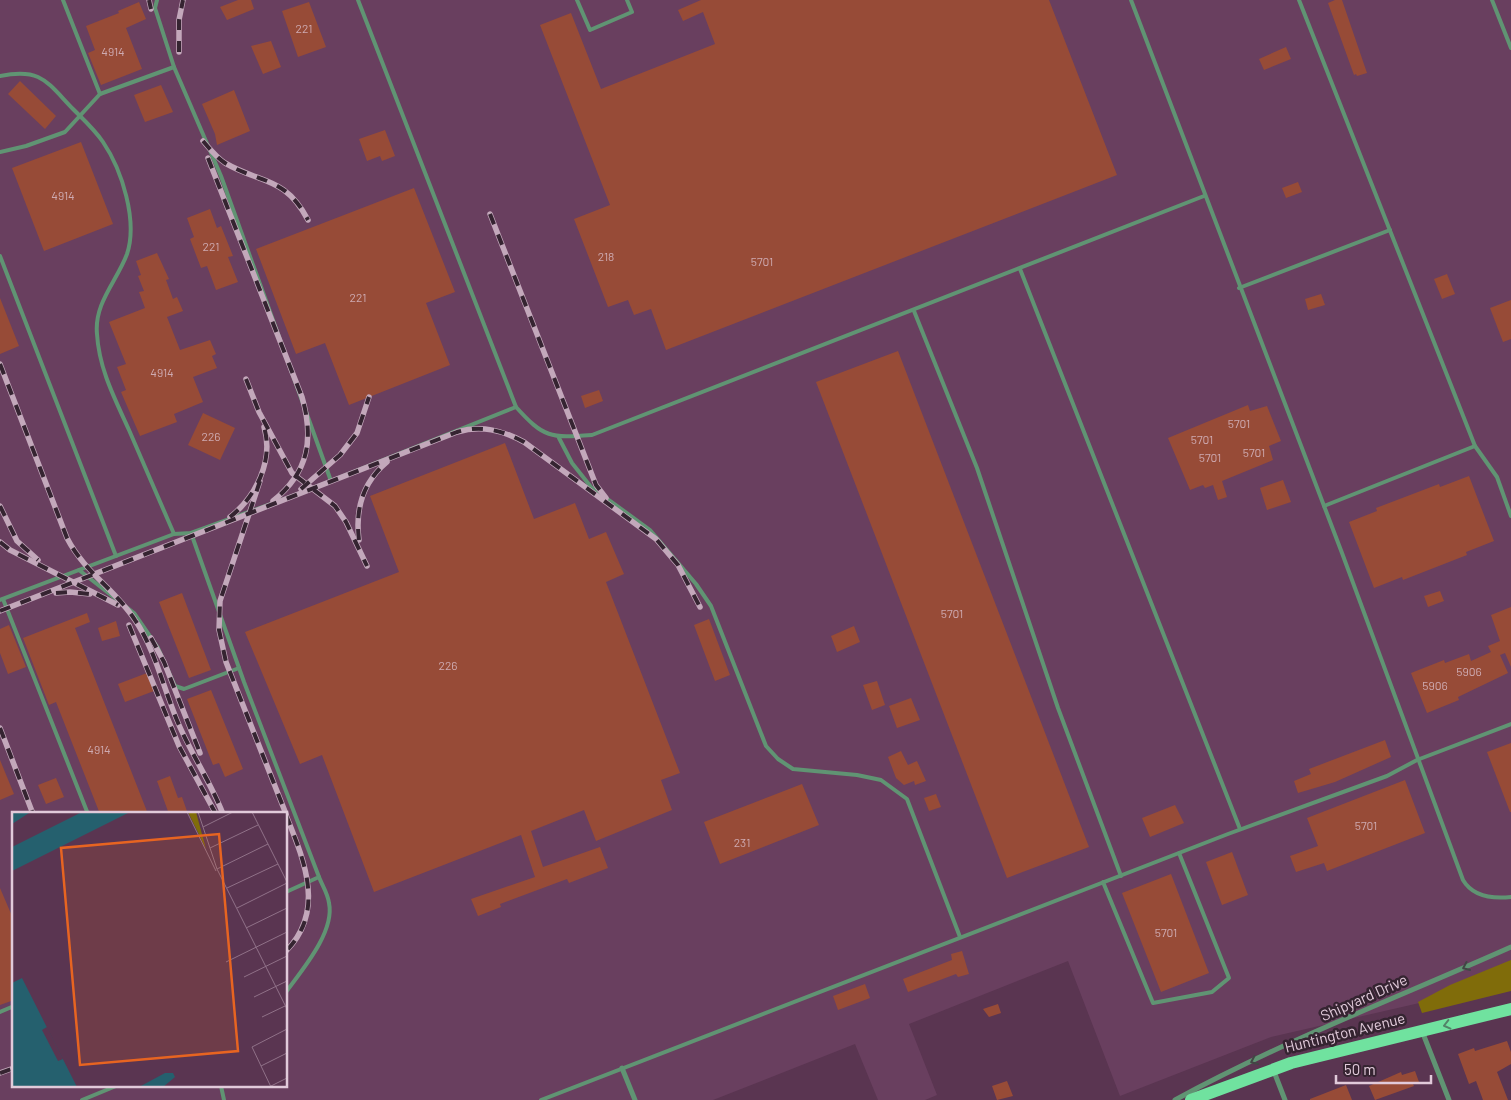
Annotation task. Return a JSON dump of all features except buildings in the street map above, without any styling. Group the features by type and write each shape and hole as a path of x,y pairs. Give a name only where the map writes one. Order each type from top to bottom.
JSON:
{"main road":[{"name":"Huntington Avenue","path":"1191,1100 1273,1069 1511,1009"}],"street":[{"name":"Shipyard Drive","path":"1175,1100 1209,1082 1346,1019 1511,947"},
{"path":"1422,1031 1449,1100"},
{"path":"622,1068 635,1100"},
{"path":"1273,1069 1285,1100"}],"lane":[{"path":"63,0 100,94"},
{"path":"157,0 155,8 174,66 220,176 331,481"},
{"path":"358,0 516,407 535,428 559,438 592,435 914,311 1204,196"},
{"path":"577,0 590,30 632,12 627,0"},
{"path":"1130,0 1324,506 1417,760 1468,888 1475,893 1492,898 1511,897"},
{"path":"1299,0 1475,446 1497,477 1511,516"},
{"path":"1492,0 1511,48"},
{"path":"0,152 26,146 65,132 81,117 100,94 174,66"},
{"path":"0,76 32,73 51,86 103,142 117,169 128,204 129,238 126,254 99,311 96,333 102,370 174,534"},
{"path":"1239,288 1390,230"},
{"path":"0,256 116,556"},
{"path":"1020,269 1240,829"},
{"path":"914,311 977,468 1058,708 1120,876"},
{"path":"87,812 2,600 174,534 191,533 331,481 516,407"},
{"path":"559,438 572,463 591,487 650,530 696,584 711,606 766,746 778,759 793,769 857,775 881,780 907,799 960,937"},
{"path":"1324,506 1475,446"},
{"path":"191,533 239,668 330,904 327,923 316,951 288,989"},
{"path":"79,570 134,613 158,648 175,686 184,689 239,668"},
{"path":"541,1100 1240,829 1387,776 1417,760 1511,724"},
{"path":"0,728 32,812"},
{"path":"1103,882 1153,1003 1212,992 1229,978 1179,853"},
{"path":"288,891 319,877"},
{"path":"0,1012 12,1007"},
{"path":"82,1100 111,1088"}],"shaded area":[{"path":"0,0 1511,0 1511,982 1271,1037 1120,1096 1068,961 909,1024 937,1095 925,1100 878,1100 855,1044 713,1100 0,1100"},
{"path":"1511,960 1511,991 1422,1013 1418,1002 1450,985"}],"railway":[{"path":"149,0 151,9"},
{"path":"179,52 179,20 183,0"},
{"path":"203,141 225,163 281,188 290,195 308,220"},
{"path":"208,158 302,397 306,412 308,427 306,454 294,478 273,501"},
{"path":"490,214 596,485 606,498"},
{"path":"0,364 67,538 82,561 127,609 142,632 149,645 179,725 222,812"},
{"path":"246,379 259,412 292,473 335,506 346,522 367,566"},
{"path":"301,489 340,455 357,433 369,397"},
{"path":"230,517 248,499 260,477 267,452 264,427"},
{"path":"0,611 457,432 475,429 508,434 524,442 656,539 678,565 700,607"},
{"path":"359,540 358,518 362,497 372,478 387,462"},
{"path":"260,481 220,601 219,630 226,662 285,812"},
{"path":"0,506 17,541 38,560"},
{"path":"0,542 10,550 118,605"},
{"path":"56,593 90,594"},
{"path":"129,625 179,746 215,812"},
{"path":"151,638 164,662 200,753"},
{"path":"0,728 32,812"},
{"path":"288,820 299,850 308,885 305,919 298,936 288,948"},
{"path":"0,1073 12,1069"}]}
